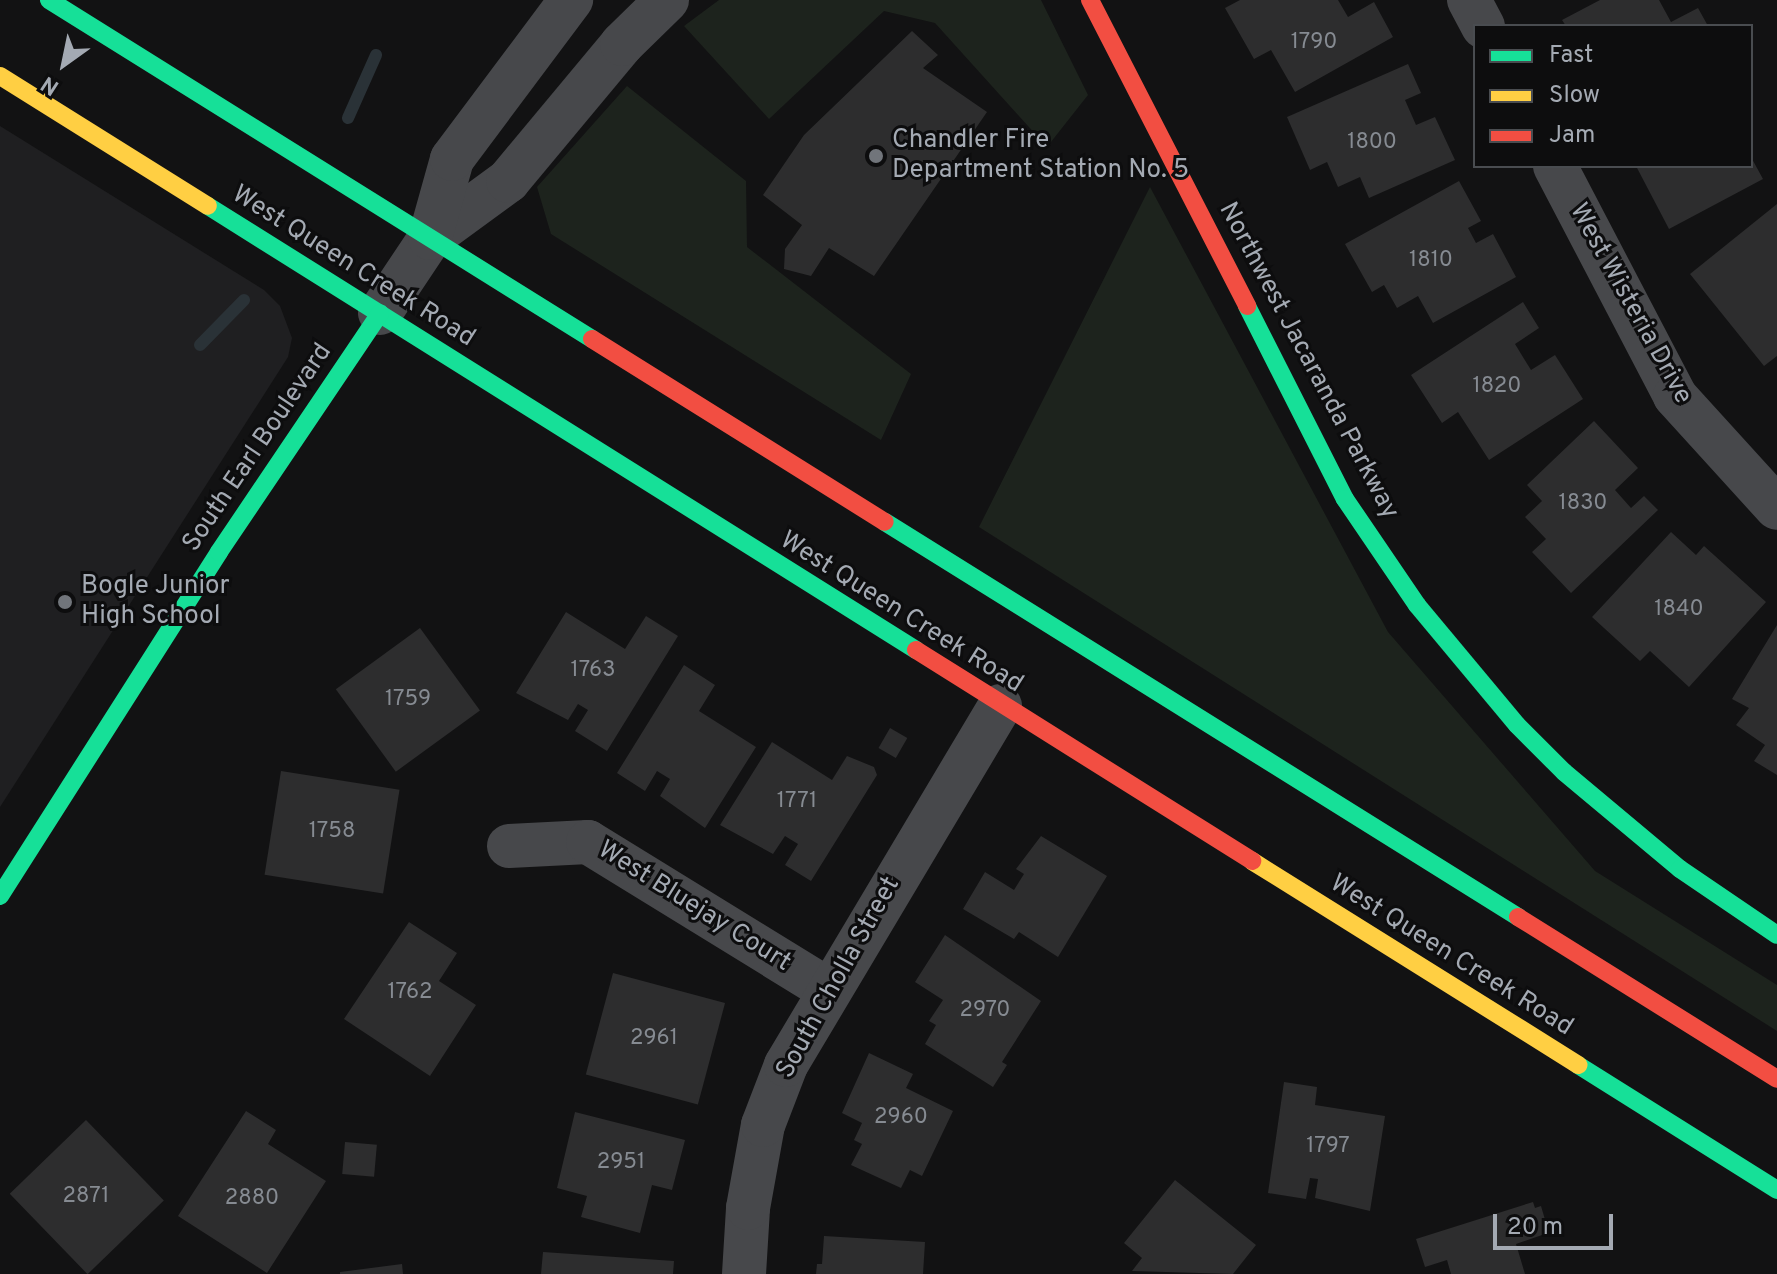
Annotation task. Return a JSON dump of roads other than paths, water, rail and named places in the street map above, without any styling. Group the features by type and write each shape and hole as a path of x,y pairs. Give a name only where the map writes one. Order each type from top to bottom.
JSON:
{"main road":[{"path":"49,0 1777,1079"},
{"name":"Northwest Jacaranda Parkway","path":"1090,0 1345,499 1417,605 1517,725 1564,772 1668,859 1777,935"},
{"name":"West Queen Creek Road","path":"0,76 1000,706 1777,1190"},
{"name":"South Earl Boulevard","path":"0,896 219,552 380,313"}],"street":[{"path":"380,313 430,238 452,159 571,0"},
{"path":"430,238 508,181 622,44 667,0"},
{"path":"1469,0 1482,24"},
{"name":"West Wisteria Drive","path":"1556,168 1675,396 1777,508"},
{"name":"South Cholla Street","path":"744,1274 748,1208 763,1125 786,1065 827,989 1000,706"},
{"name":"West Bluejay Court","path":"509,846 588,842 827,989"}],"waterway":[{"path":"348,118 376,55"},
{"path":"200,345 244,300"}],"place":[{"name":"Chandler Fire Department Station No. 5","path":"876,156"},
{"name":"Bogle Junior High School","path":"65,602"}]}
